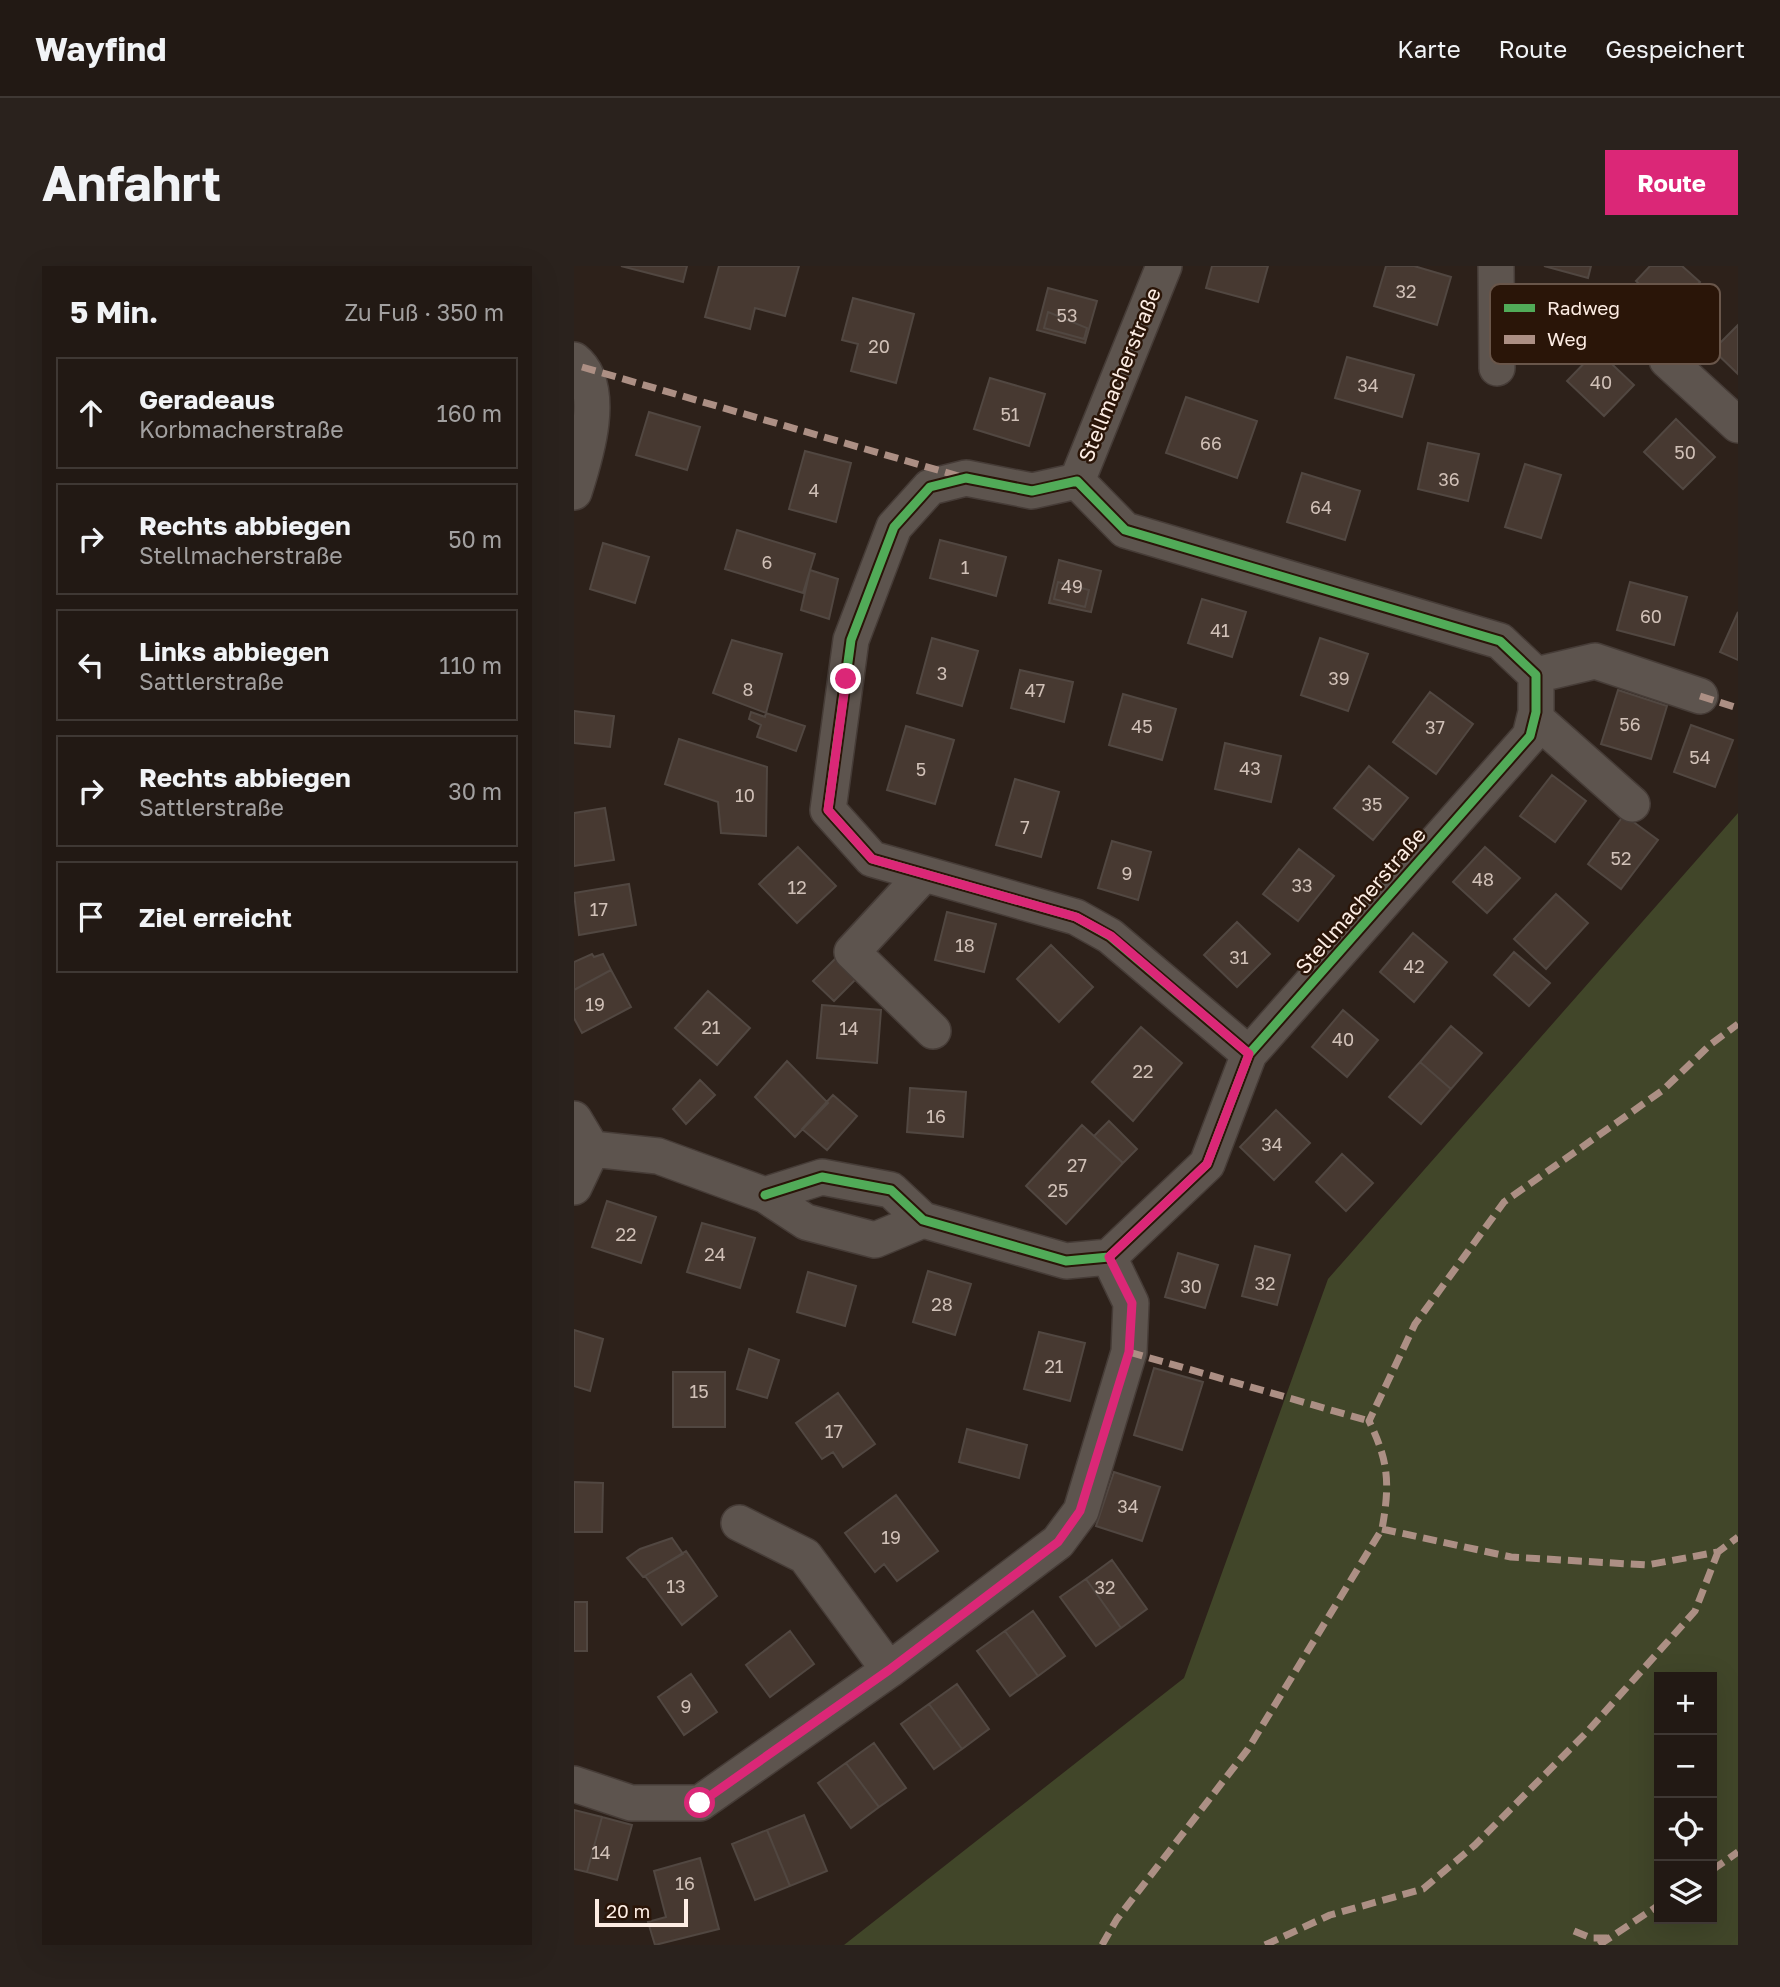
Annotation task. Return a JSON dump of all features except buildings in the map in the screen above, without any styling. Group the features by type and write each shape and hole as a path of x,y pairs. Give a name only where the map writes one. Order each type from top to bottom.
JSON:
{"street":[{"name":"Stellmacherstraße","path":"1109,1257 1207,1164 1249,1054 1530,736 1535,718 1536,675 1500,641 1125,530 1077,481 1164,266"},
{"path":"1496,266 1496,284"},
{"path":"574,360 582,367 592,404 588,448 574,492"},
{"path":"1497,364 1497,368"},
{"path":"1671,364 1738,425"},
{"path":"1077,481 1032,491 966,478 930,487 894,527 851,640 828,810 872,859 1076,917 1103,932 1249,1054"},
{"path":"1536,675 1595,661 1700,696"},
{"path":"1535,718 1632,804"},
{"path":"924,874 852,952 933,1031"},
{"path":"574,1119 592,1149"},
{"path":"592,1149 657,1156 765,1195 806,1223 875,1240 923,1220"},
{"path":"574,1187 592,1149"},
{"path":"574,1784 631,1803 700,1803 889,1670 1058,1542 1080,1511 1129,1352 1132,1303 1109,1257 1066,1261 923,1220 891,1190 822,1177 765,1195"},
{"path":"739,1523 805,1556 889,1670"}],"green space":[{"path":"1738,813 1738,1945 844,1945 1184,1678 1328,1279"}],"marked path":[{"path":"582,367 962,477"},
{"path":"1700,696 1738,708"},
{"path":"1102,1945 1117,1919 1248,1749 1382,1529 1386,1474 1381,1449 1369,1421 1415,1324 1504,1202 1663,1090 1711,1044 1738,1024"},
{"path":"1129,1352 1369,1421"},
{"path":"1382,1529 1511,1557 1647,1565 1718,1552 1738,1537"},
{"path":"1265,1945 1330,1915 1423,1889 1475,1845 1586,1733 1695,1611 1718,1552"},
{"path":"1717,1867 1738,1852"},
{"path":"1599,1945 1654,1908"},
{"path":"1574,1931 1591,1938 1608,1938"}],"cycle path":[{"path":"765,1195 822,1177 891,1190 923,1220 1066,1261 1109,1257 1207,1164 1249,1054 1530,736 1536,712 1536,675 1500,641 1125,530 1077,481 1032,491 966,478 930,487 894,527 851,640 828,810 872,859 1076,917 1110,936 1249,1054"}],"route":[{"path":"700,1803 889,1670 1058,1542 1080,1511 1129,1352 1132,1303 1109,1257 1207,1164 1249,1054 1111,936 1076,917 872,859 828,810 846,679"}]}
